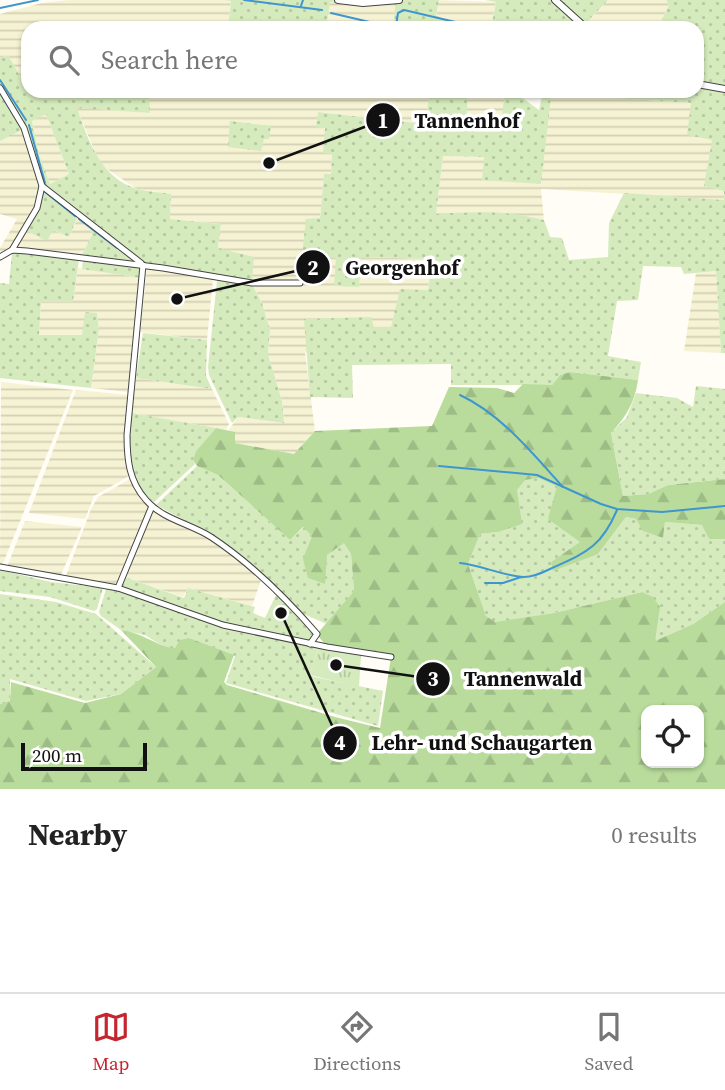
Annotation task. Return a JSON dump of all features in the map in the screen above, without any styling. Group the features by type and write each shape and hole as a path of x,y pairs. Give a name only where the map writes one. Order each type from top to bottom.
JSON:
{"street":[{"path":"338,0 372,3 399,0"},
{"path":"555,0 578,21"},
{"path":"704,84 725,89"},
{"path":"0,88 24,128 42,186 37,208 12,250 0,257"},
{"path":"42,186 143,265"},
{"path":"12,250 143,265 252,283 300,284"},
{"path":"143,265 127,435 127,458 131,477 152,506 209,536 263,576 317,634 310,643"},
{"path":"118,589 152,506"},
{"path":"0,568 118,589 223,625 391,657"}],"shaded area":[{"path":"68,0 231,1 229,21 21,21 20,76 8,55 0,58 0,14 42,3"},
{"path":"439,0 496,2 492,21 447,21 436,17"},
{"path":"608,0 666,0 669,5 661,21 588,21"},
{"path":"329,2 351,6 396,5 395,21 327,21"},
{"path":"149,98 457,98 426,124 319,112 332,153 331,174 324,175 320,218 336,258 359,286 361,257 432,259 428,290 391,327 374,327 305,353 315,431 294,454 234,443 228,431 238,417 284,423 282,401 268,354 270,330 262,303 252,283 218,248 221,224 170,219 171,194 137,189 107,169 99,161 76,107 149,113"},
{"path":"467,98 504,98 501,131 465,128"},
{"path":"551,98 615,98 692,103 712,139 725,191 724,200 541,189 544,220 528,216 436,214 443,156 485,157 483,180 545,136"},
{"path":"46,114 69,174 50,184 39,155 32,120"},
{"path":"24,128 53,230 69,237 79,215 88,223 92,235 81,257 6,250 0,254 0,248 17,219 0,214 0,141"},
{"path":"78,268 141,278 128,392 91,388 99,329 97,313 83,335 39,335 41,302 73,302"},
{"path":"147,268 213,279 207,340 140,332"},
{"path":"716,271 721,353 684,351 696,273"},
{"path":"136,378 212,389 229,424 226,430 132,413"},
{"path":"1,382 73,390 0,566"},
{"path":"76,390 129,395 126,458 129,476 94,496 85,519 29,513"},
{"path":"130,479 149,508 115,586 65,578 98,497"},
{"path":"152,509 210,538 262,577 252,606 188,588 183,597 125,577"},
{"path":"25,521 82,527 60,577 7,567"}],"green space":[{"path":"222,0 439,0 436,16 447,20 394,21 395,5 351,6 330,2 327,21 229,21 231,1"},
{"path":"485,0 608,0 588,21 492,21 496,2"},
{"path":"666,0 725,0 725,353 721,353 716,271 684,274 681,267 643,266 638,300 617,301 608,356 641,362 638,380 570,372 560,375 552,385 451,385 451,364 352,365 353,398 310,397 304,319 371,317 374,327 391,327 400,289 428,290 432,259 361,257 359,287 334,286 336,258 302,256 306,219 320,218 324,174 331,174 332,154 323,153 325,128 316,127 318,112 425,124 429,98 468,98 466,127 500,131 504,98 523,98 539,110 542,98 551,98 541,184 482,180 484,157 443,156 436,214 504,213 544,220 550,237 562,238 569,260 608,257 609,223 624,193 724,200 724,191 704,186 712,140 687,135 691,103 615,98 704,98 704,21 661,21 669,5"},
{"path":"8,55 21,76 21,98 149,98 150,113 77,108 91,145 105,167 125,184 142,190 171,194 170,219 221,224 218,248 254,257 252,283 81,257 92,235 88,223 78,216 69,237 53,230 47,241 25,230 32,220 42,186 24,129 0,141 0,58","holes":["46,114 69,174 50,184 39,155 32,121"]},
{"path":"230,121 271,126 269,139 264,139 261,151 228,147"},
{"path":"12,253 79,259 73,302 41,302 39,335 82,335 85,312 97,313 99,329 91,388 0,378 0,283 9,284"},
{"path":"83,259 139,267 141,278 82,269"},
{"path":"217,281 253,286 262,303 270,330 268,354 282,401 284,423 238,417 232,423 209,375"},
{"path":"143,333 207,340 206,376 212,389 136,378"},
{"path":"570,372 638,380 629,409 611,433 623,496 648,494 668,485 725,479 725,539 709,539 702,525 665,522 663,538 643,531 636,519 626,517 598,554 553,571 551,562 580,542 548,519 557,486 538,478 525,480 517,490 522,524 498,532 480,534 468,564 486,616 495,622 554,613 642,592 653,597 660,607 655,641 693,624 725,602 725,789 0,789 0,704 10,701 11,682 85,703 121,694 156,667 121,630 175,648 180,640 189,638 234,655 224,682 227,685 380,728 391,657 327,647 317,634 354,591 351,554 344,543 327,555 325,584 308,578 303,559 312,536 303,527 290,540 218,475 197,466 193,460 196,451 216,428 235,432 235,443 294,454 315,431 432,426 449,387 497,388 514,393 523,384 552,385 560,375"},
{"path":"696,386 725,389 725,479 668,485 648,494 623,496 611,433 627,417 636,393 677,398 693,407"},
{"path":"132,413 216,428 196,451 193,460 195,464 153,503 138,484 131,462"},
{"path":"197,466 218,475 290,540 304,527 312,536 304,559 327,555 344,542 351,554 354,591 327,624 301,613 265,576 210,534 156,505"},
{"path":"538,478 558,486 581,542 551,562 598,554 626,517 636,519 663,538 665,522 703,525 709,539 725,539 725,602 693,624 655,641 642,592 554,613 495,623 486,616 468,564 480,534 498,532 524,480"},
{"path":"0,570 51,582 103,588 94,611 50,597 0,591"},
{"path":"125,577 184,598 188,588 255,607 253,613 265,618 277,593 314,634 308,642 216,622 122,588"},
{"path":"106,589 117,590 211,624 318,648 310,676 383,691 378,726 226,683 235,656 189,638 175,648 166,648 145,635 121,630 99,612"},
{"path":"0,594 56,602 96,614 156,667 121,694 86,701 10,679 10,702 0,704"},
{"path":"318,648 361,655 359,687 310,675"}],"waterway":[{"path":"0,8 38,0"},
{"path":"244,0 322,10"},
{"path":"301,6 303,0"},
{"path":"397,21 398,13 404,10 451,21"},
{"path":"331,13 365,21"},
{"path":"0,80 26,120"},
{"path":"29,125 45,183"},
{"path":"44,191 75,216"},
{"path":"79,219 117,248"},
{"path":"460,395 503,424 563,487"},
{"path":"439,466 537,475 617,509 662,512 725,506"},
{"path":"460,563 516,576 537,575 591,548 605,533 617,510"},
{"path":"485,583 503,583 521,577"}],"place":[{"name":"Tannenhof","path":"269,163"},
{"name":"Georgenhof","path":"177,299"},
{"name":"Lehr- und Schaugarten","path":"281,613"},
{"name":"Tannenwald","path":"336,665"}]}
